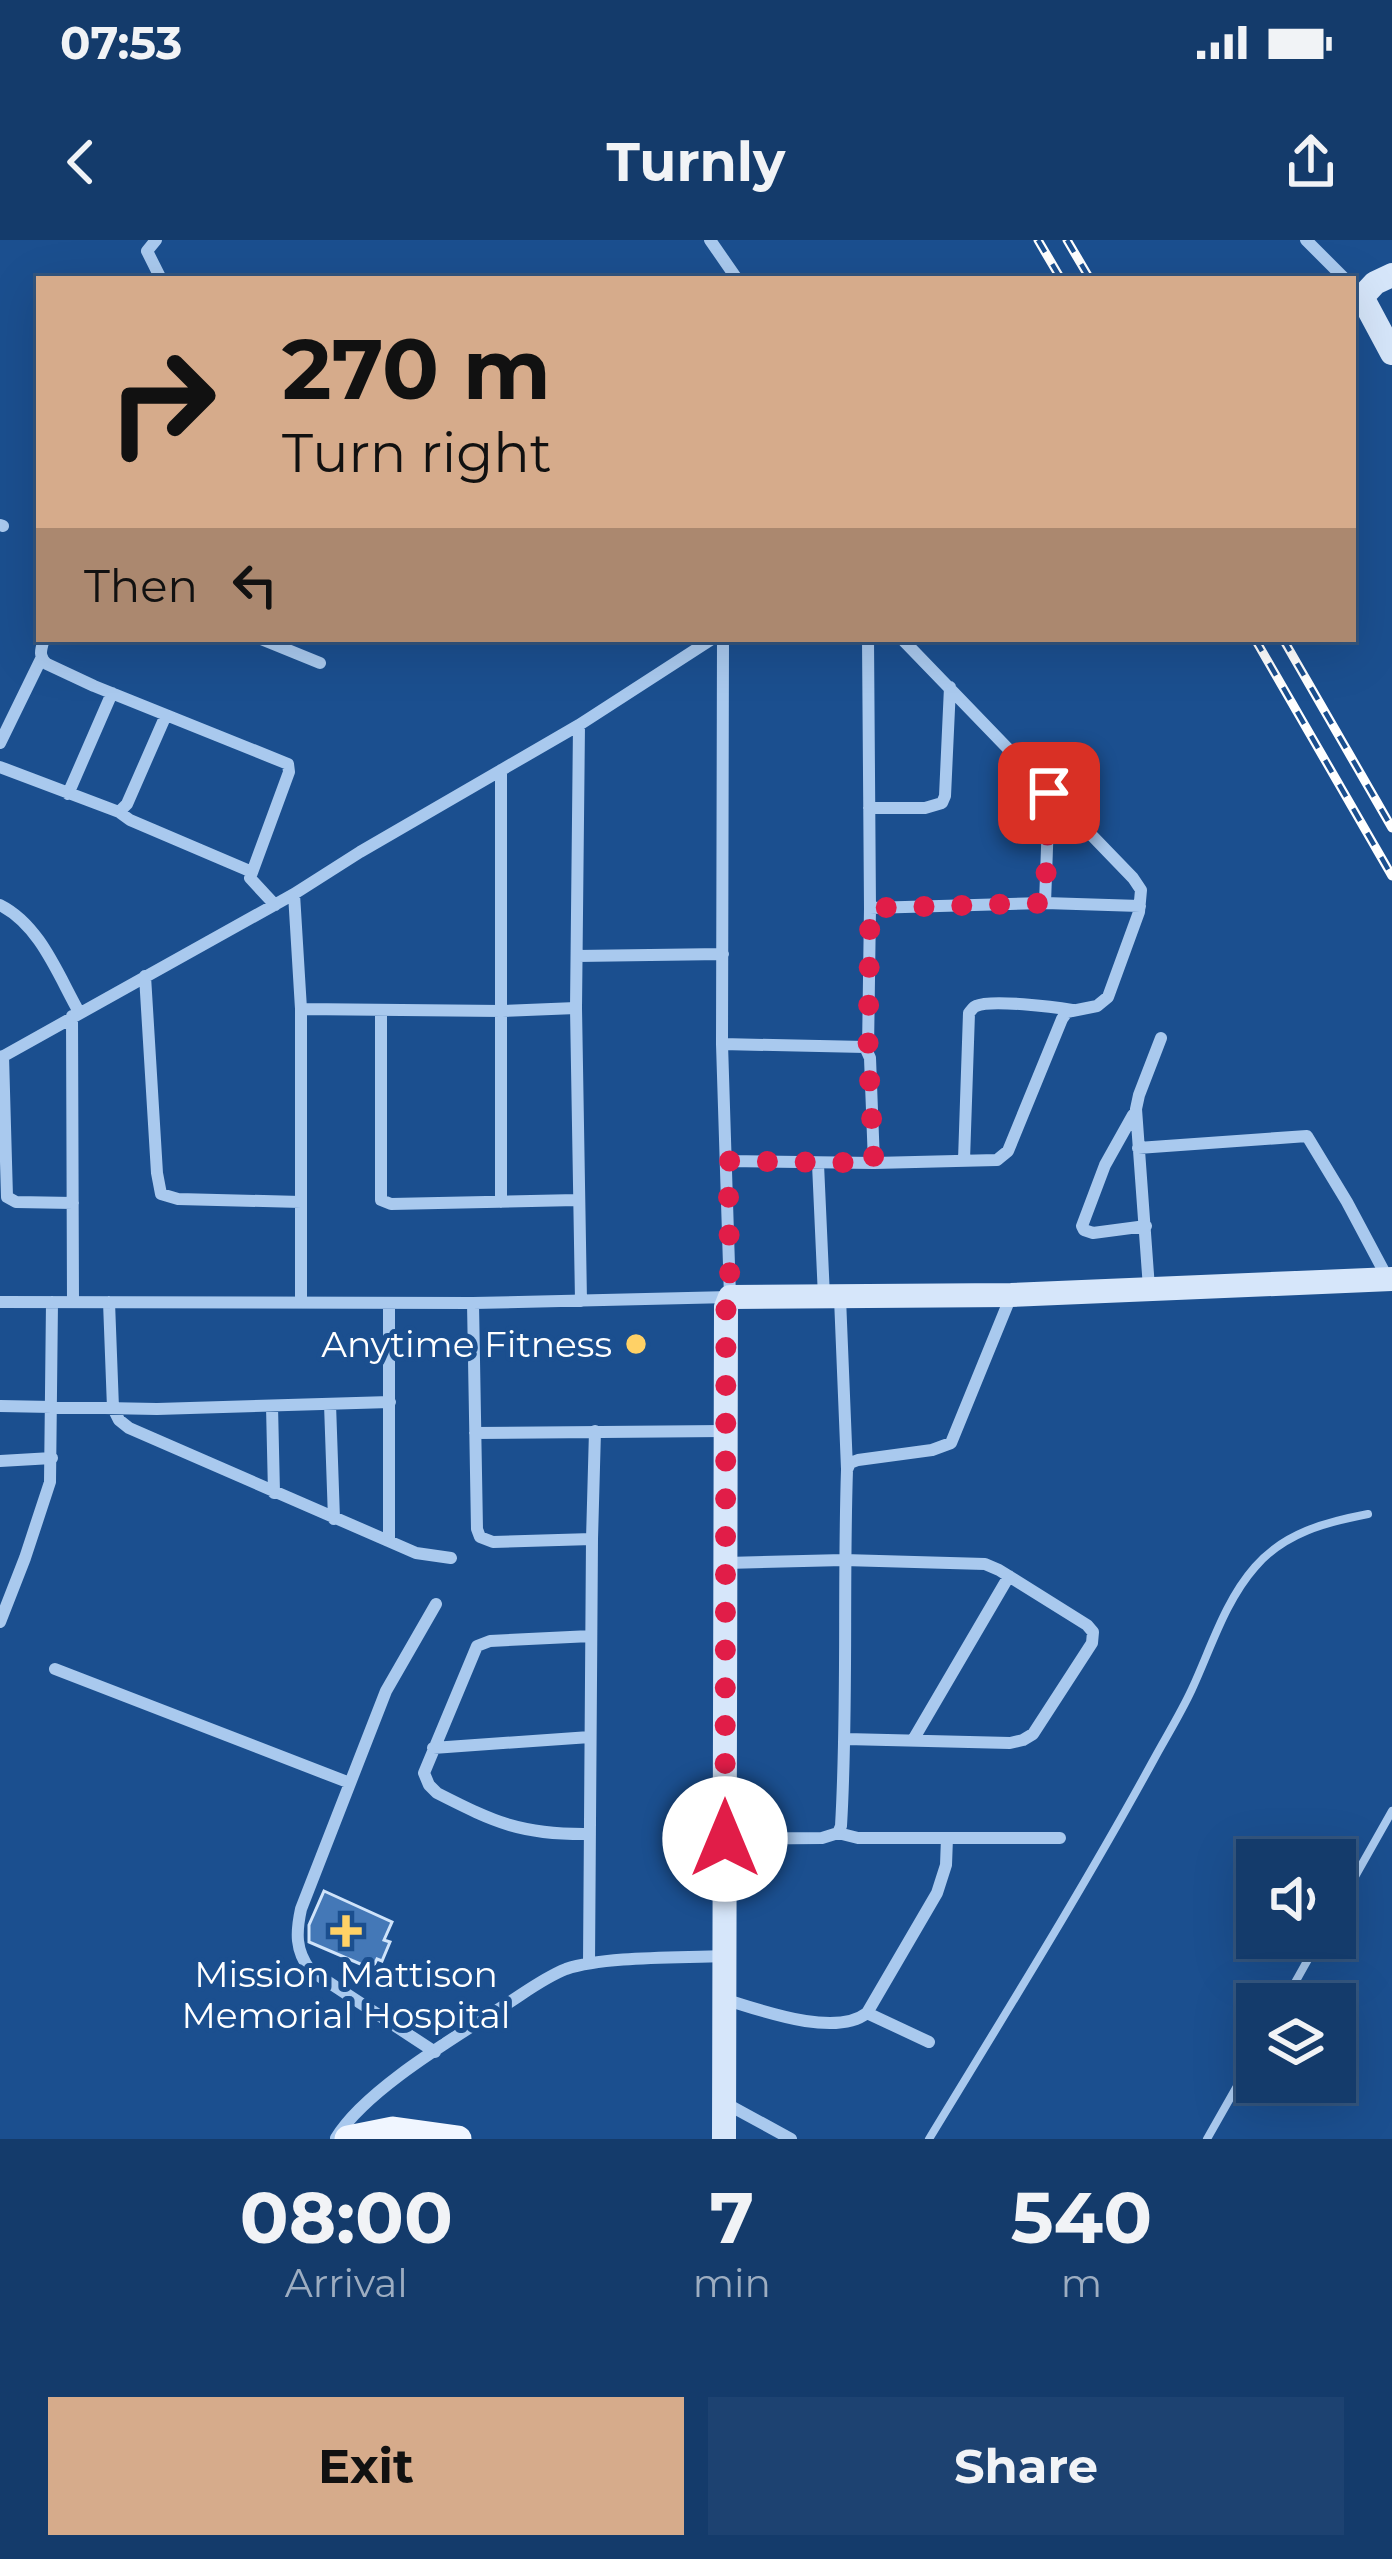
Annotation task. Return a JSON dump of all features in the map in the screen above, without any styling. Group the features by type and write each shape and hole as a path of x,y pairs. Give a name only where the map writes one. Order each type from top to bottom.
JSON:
{"main road":[{"path":"348,2139 393,2129 458,2139"}],"street":[{"path":"154,240 147,251 160,276"},
{"path":"710,240 735,276"},
{"path":"1306,240 1370,281 1392,353"},
{"path":"0,743 41,657 44,642"},
{"path":"73,1203 16,1202 7,1197 2,1057 294,895 579,725 707,642"},
{"path":"723,642 722,1044 730,1297 724,1431 724,2139"},
{"path":"868,642 868,1050 874,1163"},
{"path":"905,642 1141,890 1140,906 1108,998 1096,1006 1072,1010 982,1005 971,1009 964,1160"},
{"path":"296,646 320,663"},
{"path":"41,657 112,693 290,767 251,881 275,905"},
{"path":"869,808 926,808 942,803 950,687"},
{"path":"68,794 112,693"},
{"path":"118,812 127,804 166,715"},
{"path":"579,725 576,1008 581,1301"},
{"path":"0,766 252,872"},
{"path":"501,770 501,1202"},
{"path":"1045,903 1049,793"},
{"path":"294,895 301,1010 302,1302"},
{"path":"870,908 1045,903 1140,906"},
{"path":"0,905 32,930 75,1014 73,1302"},
{"path":"577,956 723,954"},
{"path":"145,976 161,1194 178,1199 301,1202"},
{"path":"301,1010 576,1008"},
{"path":"381,1010 381,1200 391,1204 578,1201"},
{"path":"728,1161 997,1160 1008,1151 1062,1018 1072,1010"},
{"path":"1149,1289 1136,1109 1161,1038"},
{"path":"722,1044 860,1046 868,1050"},
{"path":"1136,1109 1105,1165 1082,1226 1093,1233 1146,1226"},
{"path":"0,1302 832,1298 1390,1279 1307,1136 1138,1148"},
{"path":"818,1164 847,1471 846,1739 838,1833"},
{"path":"847,1471 858,1460 951,1443 1011,1295"},
{"path":"0,1621 42,1511 52,1458 52,1302"},
{"path":"109,1302 113,1408 129,1428 334,1519 434,1557 452,1558"},
{"path":"389,1303 389,1541"},
{"path":"473,1303 480,1538 493,1542 592,1539"},
{"path":"0,1406 390,1402"},
{"path":"330,1404 334,1519"},
{"path":"272,1406 274,1493"},
{"path":"589,1964 595,1431"},
{"path":"475,1433 724,1431"},
{"path":"0,1461 52,1458"},
{"path":"725,1563 844,1559 985,1564 1094,1632 1092,1643 1033,1734 1023,1741 846,1739"},
{"path":"913,1741 1009,1576"},
{"path":"436,1604 395,1671 296,1932 301,1959 310,1970 436,2052"},
{"path":"590,1834 513,1828 437,1792 424,1773 477,1646 490,1641 591,1636"},
{"path":"55,1670 350,1783"},
{"path":"433,1748 590,1737"},
{"path":"725,1839 822,1838 838,1833 858,1838 1060,1838"},
{"path":"723,1999 828,2023 853,2022 867,2013 938,1893 947,1838"},
{"path":"335,2139 367,2103 436,2052 564,1970 589,1964 723,1956"},
{"path":"867,2013 929,2042"},
{"path":"724,2102 791,2139"}],"lane":[{"path":"929,2139 1144,1778 1190,1694 1225,1615 1254,1568 1300,1533 1325,1522 1368,1514"},
{"path":"1356,1875 1392,1811"},
{"path":"1207,2139 1236,2087"}],"building":[{"path":"324,1891 392,1922 382,1961 377,1959 372,1969 309,1942 309,1925"}],"railway":[{"path":"1038,240 1059,276"},
{"path":"1067,240 1088,276"},
{"path":"1257,642 1392,876"},
{"path":"1285,642 1392,828"}],"place":[{"name":"Anytime Fitness","path":"636,1344"},
{"name":"Mission Mattison Memorial Hospital","path":"346,1931"}],"route":[{"path":"725,1839 728,1161 874,1163 868,1050 870,908 1045,903 1049,793"}]}
